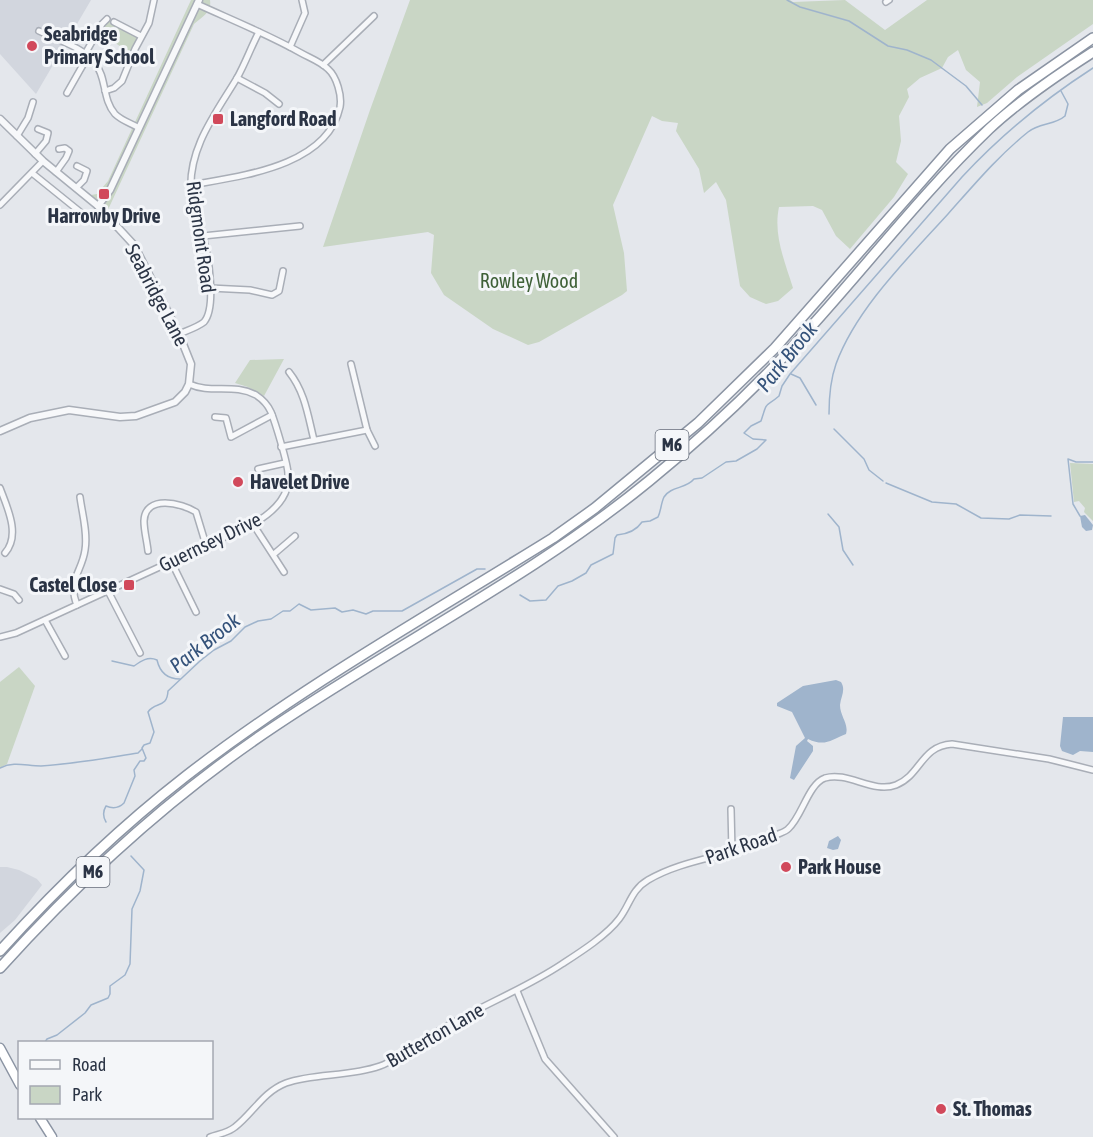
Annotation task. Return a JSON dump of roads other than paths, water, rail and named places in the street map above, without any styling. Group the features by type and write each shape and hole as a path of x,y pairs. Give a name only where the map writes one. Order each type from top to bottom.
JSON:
{"highway":[{"name":"M6","path":"0,951 73,875 127,825 186,776 274,712 553,538 651,463 698,423 775,348 950,148 1018,90 1093,38"},
{"name":"M6","path":"0,969 43,922 109,857 194,783 323,694 561,548 677,458 785,355 934,185 991,128 1032,94 1093,52"},
{"path":"0,1048 18,1081"},
{"path":"41,1119 52,1137"}],"street":[{"path":"105,91 114,88 122,81 149,23 154,0"},
{"path":"290,47 305,13 302,0"},
{"path":"0,119 35,154 98,206 110,190 198,2 290,47 330,70 339,88 341,104 331,128 311,148 280,165 258,173 191,185"},
{"path":"323,65 375,16"},
{"path":"67,93 102,24 107,19"},
{"path":"114,22 141,36"},
{"path":"39,31 87,55 99,68 106,100 122,120 139,128"},
{"name":"Ridgmont Road","path":"179,334 203,322 209,313 208,264 203,236 194,213 191,185 195,157 202,137 224,96 237,78 259,32"},
{"path":"237,78 265,93 279,104"},
{"path":"17,136 28,118 33,102"},
{"path":"35,154 46,141 48,133 38,129"},
{"path":"56,172 69,151 64,148 59,149"},
{"path":"0,206 43,161"},
{"path":"76,188 84,180 87,171 77,166"},
{"path":"32,173 89,219"},
{"name":"Seabridge Lane","path":"98,206 134,245 179,334 191,364 189,384"},
{"path":"203,236 300,226"},
{"path":"210,288 250,290 272,295 279,291 283,271"},
{"path":"351,364 367,430 375,446"},
{"path":"289,372 303,394 314,440"},
{"path":"0,431 30,418 69,410 118,417 136,416 175,402 189,384"},
{"name":"Guernsey Drive","path":"0,637 16,633 253,524 266,517 279,504 286,489 288,474 272,415 261,398 241,389 199,389 189,384"},
{"path":"215,417 226,418 231,437 272,415"},
{"path":"280,447 367,430"},
{"path":"258,469 285,463"},
{"path":"0,488 13,527 12,538 5,553"},
{"path":"77,605 73,595 74,580 85,551 80,496"},
{"path":"148,551 144,519 154,505 166,503 181,505 196,512 206,545"},
{"path":"253,524 284,571"},
{"path":"274,554 295,536"},
{"path":"171,561 196,612"},
{"path":"0,589 14,594 19,600"},
{"path":"108,591 140,653"},
{"path":"45,620 65,656"},
{"name":"Park Road","path":"637,889 646,881 674,867 751,847 788,829 822,779 828,777 845,779 884,788 894,786 908,778 927,754 939,746 952,744 995,749 1093,770"},
{"path":"731,809 732,852"},
{"name":"Butterton Lane","path":"210,1137 234,1128 266,1096 286,1083 348,1075 390,1062 458,1020 517,991 562,964 608,930 620,918 632,893 637,889"},
{"path":"517,991 545,1059 614,1137"}],"water":[{"path":"1085,515 1093,525 1092,530 1086,531 1082,527 1080,516"},
{"path":"836,680 841,682 843,688 840,705 846,734 824,743 808,739 807,741 813,746 813,751 794,780 790,778 796,746 805,738 792,712 777,706 777,703 803,686"},
{"path":"1063,717 1093,717 1093,752 1080,751 1073,755 1062,751 1060,746"},
{"path":"838,836 841,840 838,849 827,848 829,841"}],"waterway":[{"path":"787,0 800,7 849,21 888,46 907,50 931,60 966,86 982,105"},
{"name":"Park Brook","path":"520,595 530,601 546,600 558,586 586,573 591,565 613,554 617,535 631,532 642,522 658,517 667,493 694,479 702,478 726,462 736,461 757,449 766,440 753,439 744,433 761,421 766,407 779,396 790,374 962,177 1024,118 1093,68"},
{"path":"829,414 830,389 836,364 856,324 870,304 900,266 1006,151 1032,129 1065,116 1068,104 1061,91"},
{"path":"791,374 800,378 816,405"},
{"path":"834,429 864,459 869,470 883,481"},
{"path":"1080,516 1073,504 1068,459 1076,462 1093,462"},
{"path":"886,483 932,502 956,504 981,518 1009,519 1020,515 1051,516"},
{"path":"828,514 839,527 843,550 853,565"},
{"name":"Park Brook","path":"106,822 104,818 106,806 116,808 124,803 135,776 134,770 140,761 146,758 142,748 150,743 154,732 148,712 163,703 168,691 200,661 231,641 245,627 258,621 271,619 283,611 290,611 299,604 311,610 335,608 342,612 353,610 366,614 373,611 402,611 477,569 485,569"},
{"path":"112,661 134,666 145,660 154,659 157,660 165,674 171,678 180,679"},
{"path":"0,768 15,764 41,766 78,762 138,753 142,749"},
{"name":"Park Brook","path":"46,1041 85,1013 91,1005 108,998 110,986 125,975 130,964 132,909 140,891 144,870 131,856"}],"place":[{"name":"Seabridge Primary School","path":"32,46"},
{"name":"Langford Road","path":"218,119"},
{"name":"Harrowby Drive","path":"104,194"},
{"name":"Havelet Drive","path":"238,482"},
{"name":"Castel Close","path":"129,585"},
{"name":"Park House","path":"786,867"},
{"name":"St. Thomas","path":"941,1109"}],"park label":[{"name":"Rowley Wood","path":"529,281"}]}
